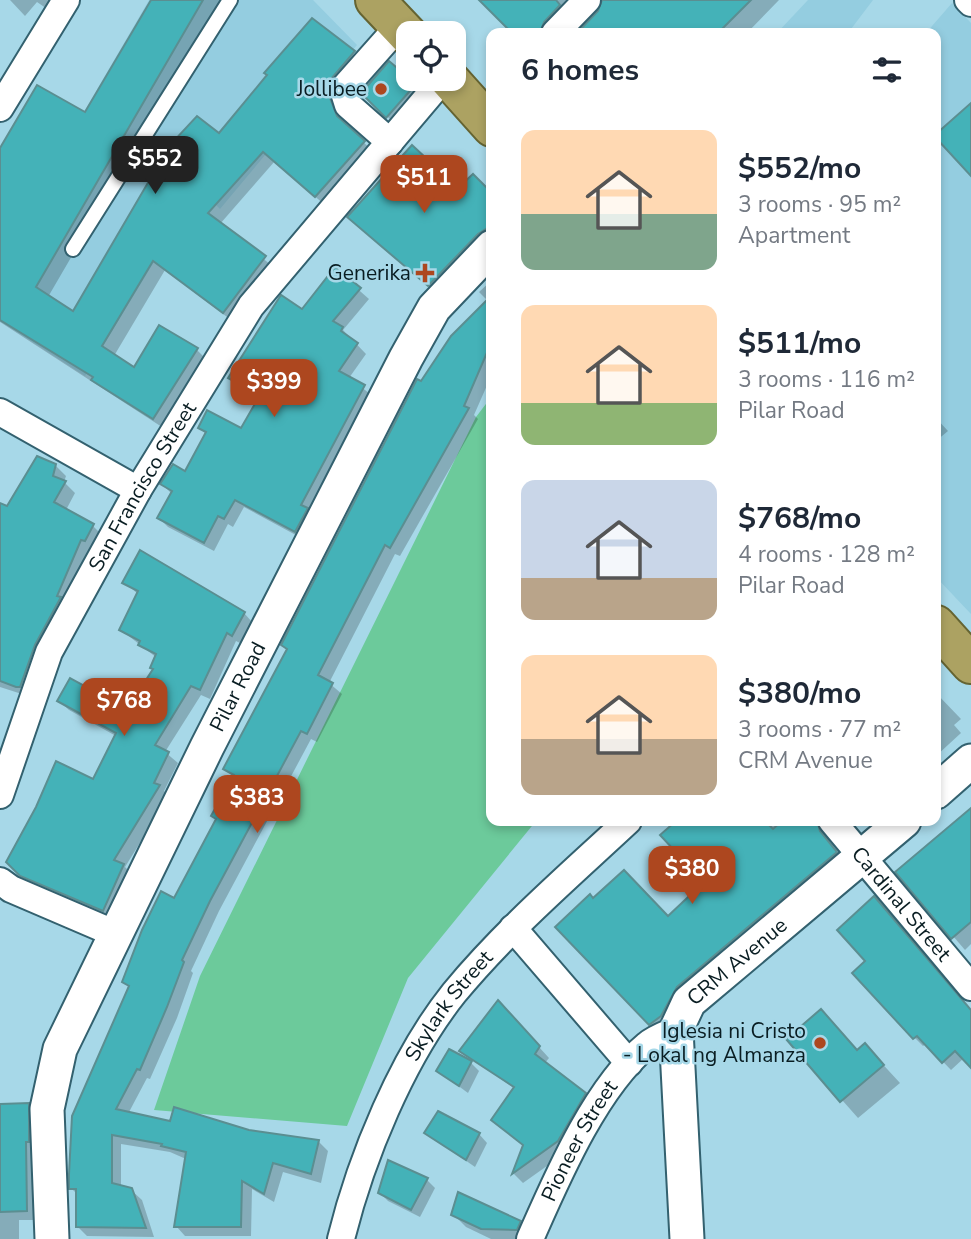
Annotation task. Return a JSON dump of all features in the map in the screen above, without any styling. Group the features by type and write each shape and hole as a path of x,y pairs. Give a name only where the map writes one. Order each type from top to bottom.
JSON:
{"highway":[{"path":"462,91 486,112"},
{"path":"941,631 971,664"}],"street":[{"path":"0,108 66,0"},
{"path":"560,28 587,0"},
{"path":"390,142 348,105 343,89 394,20"},
{"name":"San Francisco Street","path":"0,795 49,652 138,490 251,306 433,91"},
{"name":"Pilar Road","path":"52,1239 47,1109 60,1049 207,747 406,358 435,308 486,253"},
{"path":"0,412 138,490"},
{"path":"941,788 971,761"},
{"name":"Skylark Street","path":"341,1239 388,1104 419,1044 454,994 513,928 623,826"},
{"name":"Cardinal Street","path":"836,826 971,988"},
{"name":"CRM Avenue","path":"687,1239 676,1030 690,1002 898,826"},
{"path":"0,881 11,889 116,934"},
{"path":"513,928 629,1063"},
{"name":"Pioneer Street","path":"530,1239 563,1164 629,1063 650,1043 676,1030"}],"lane":[{"path":"73,249 230,0"}],"shaded area":[{"path":"149,0 313,0 357,45 220,209 204,193 160,252 85,376 0,321 0,256"},
{"path":"808,0 873,0 852,28 782,28"},
{"path":"952,3 971,23 971,614 941,582 941,28 930,28"}],"green space":[{"path":"486,404 486,826 532,826 408,978 347,1126 154,1110 200,976 476,417"}],"building":[{"path":"151,0 203,0 36,287 73,311 170,145 197,116 219,133 267,75 264,73 312,18 355,51 331,79 328,93 337,116 365,141 315,197 263,152 208,213 266,256 223,313 153,261 102,346 134,367 159,325 198,348 153,419 91,380 93,377 0,320 0,148 37,85 85,112"},
{"path":"479,0 556,0 560,5 542,28 507,28"},
{"path":"602,0 751,0 723,28 582,28 598,11"},
{"path":"389,61 396,67 396,91 410,91 386,118 361,93"},
{"path":"971,103 971,176 941,143 941,130"},
{"path":"412,145 458,188 473,174 486,187 486,229 428,286 347,217"},
{"path":"335,267 361,288 333,321 343,327 341,331 358,343 339,371 365,385 301,505 308,508 295,532 235,500 224,519 218,516 204,543 157,518 172,491 160,484 173,464 185,471 206,432 198,428 207,410 241,428 260,395 228,378 281,295 302,309"},
{"path":"486,301 486,355 464,406 469,408 390,548 385,545 318,675 333,683 307,734 301,731 210,901 182,960 184,962 167,1007 140,1070 137,1069 116,1109 170,1121 174,1107 249,1130 319,1140 311,1174 273,1163 264,1194 242,1181 241,1227 174,1227 186,1152 161,1146 162,1144 112,1135 112,1183 132,1188 146,1228 76,1227 76,1189 69,1189 72,1116 129,986 122,982 142,930 161,891 174,898 216,819 211,816 234,775 223,769 287,649 281,645 417,379 421,381 451,336"},
{"path":"37,456 56,464 53,476 66,481 54,502 94,524 85,541 81,540 57,596 61,597 35,645 20,687 16,687 0,681 0,503 7,506"},
{"path":"140,550 245,612 232,636 227,633 200,690 191,686 155,745 169,752 154,783 160,785 114,860 124,864 103,911 20,876 6,862 36,807 56,761 93,779 116,733 57,701 70,678 121,706 125,699 131,703 153,669 150,668 156,654 138,645 140,641 119,630 138,591 122,583"},
{"path":"971,808 971,922 951,939 895,872"},
{"path":"670,826 770,826 773,829 776,826 818,826 837,852 677,987 661,1016 649,1025 555,927 590,894 593,898 624,870 668,916 704,882 660,835"},
{"path":"874,896 971,1010 971,1068 955,1051 942,1063 917,1036 913,1039 852,973 865,961 837,930"},
{"path":"498,1000 540,1046 535,1054 586,1093 558,1141 512,1174 523,1145 491,1120 514,1087 459,1051"},
{"path":"821,1009 857,1050 865,1043 884,1065 840,1102 786,1039"},
{"path":"449,1049 472,1061 459,1086 436,1071"},
{"path":"29,1103 29,1142 26,1142 27,1211 0,1212 0,1104"},
{"path":"438,1111 480,1133 466,1160 424,1133"},
{"path":"388,1160 428,1178 411,1210 378,1193"},
{"path":"458,1192 521,1221 517,1230 481,1229 451,1215"}],"place":[{"name":"Jollibee","path":"381,89"},
{"name":"Generika","path":"425,273"},
{"name":"Iglesia ni Cristo - Lokal ng Almanza","path":"820,1043"}]}
